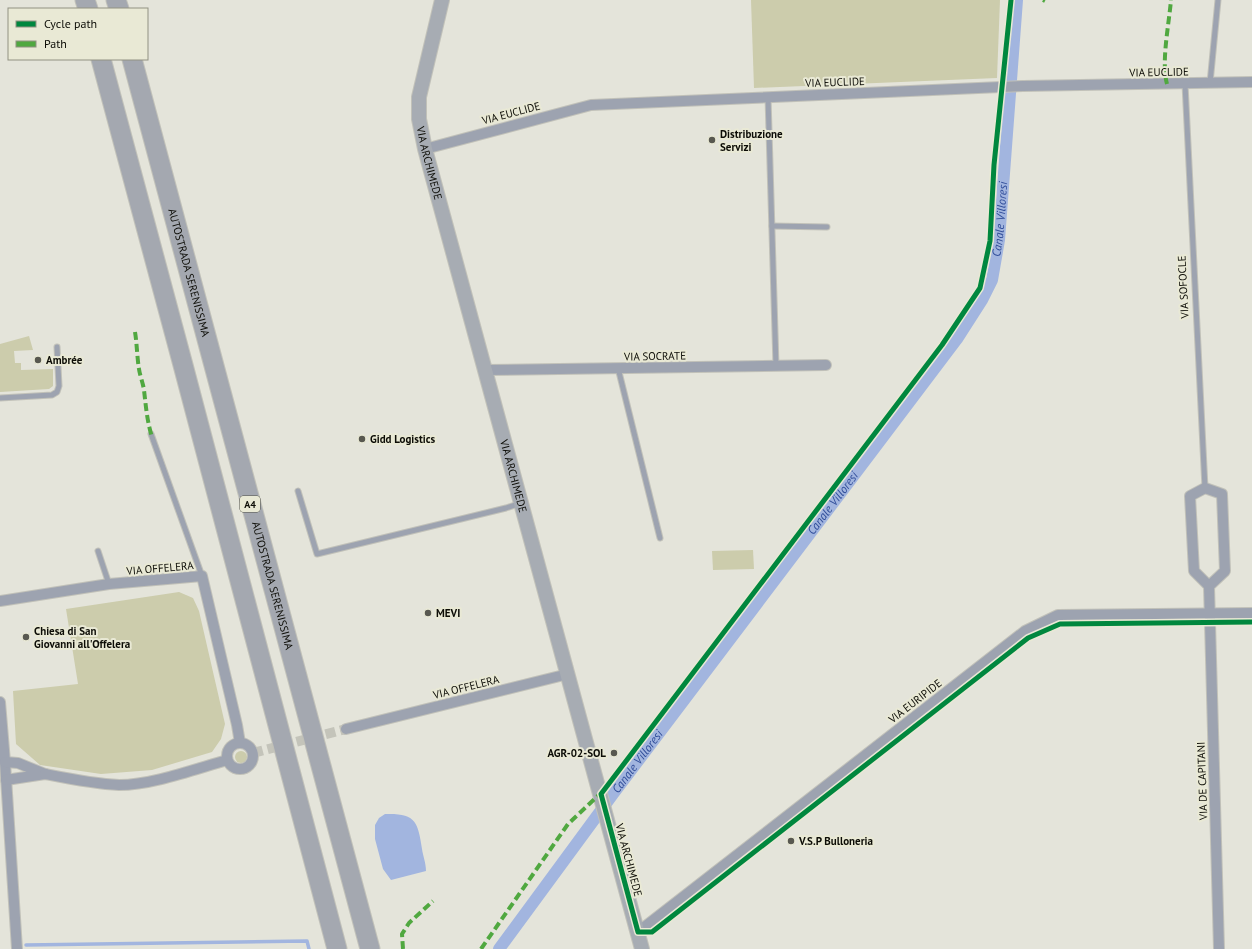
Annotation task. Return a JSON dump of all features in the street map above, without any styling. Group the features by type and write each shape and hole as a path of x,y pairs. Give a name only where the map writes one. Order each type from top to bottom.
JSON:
{"highway":[{"path":"101,60 337,949"},
{"name":"AUTOSTRADA SERENISSIMA","path":"132,60 370,949"}],"street":[{"name":"VIA ARCHIMEDE","path":"442,0 419,97 419,119 425,149 642,949"},
{"name":"VIA EUCLIDE","path":"425,149 566,110 591,105 1023,86 1252,82"},
{"name":"VIA SOCRATE","path":"485,370 826,365"},
{"path":"1209,586 1225,571 1222,494 1205,488 1190,496 1194,571 1209,586 1209,613"},
{"name":"VIA OFFELERA","path":"0,601 109,584 202,576 240,743"},
{"name":"VIA EURIPIDE","path":"638,932 1025,631 1058,615 1252,612"},
{"name":"VIA DE CAPITANI","path":"1209,613 1219,949"},
{"name":"VIA OFFELERA","path":"346,729 568,674"},
{"path":"0,702 17,949"},
{"path":"240,743 246,744 252,750 252,762 245,768 241,769 233,767 227,760 226,756 232,745 240,743"},
{"path":"5,762 18,763 45,774 94,784 120,785 156,780 227,760"},
{"path":"6,780 45,774"}],"lane":[{"path":"1210,83 1218,0"},
{"name":"VIA SOFOCLE","path":"1185,84 1205,488"},
{"path":"768,97 776,366"},
{"path":"772,226 827,227"},
{"path":"0,398 52,395 58,392 57,347"},
{"path":"618,368 660,538"},
{"path":"151,434 202,576"},
{"path":"298,491 316,554 506,508 521,503"},
{"path":"98,551 109,584"}],"green space":[{"path":"751,0 1000,0 997,78 754,88"},
{"path":"29,336 33,350 14,351 15,363 21,363 21,370 53,369 53,386 49,389 0,392 0,344"},
{"path":"753,550 754,569 713,570 712,551"},
{"path":"179,592 193,598 199,611 225,724 221,739 212,752 152,770 101,774 40,765 16,744 13,691 78,684 66,609"},
{"path":"243,751 246,752 246,762 239,763 236,762 235,755 236,752"}],"water":[{"path":"385,814 403,815 409,817 416,825 419,832 426,871 391,880 383,869 375,839 375,825 379,818"}],"waterway":[{"name":"Canale Villoresi","path":"499,949 613,794 957,339 982,300 992,280 999,240 1017,0"},
{"path":"26,945 307,941 309,949"}],"tunnel":[{"path":"253,753 346,729"}],"marked path":[{"path":"1167,84 1165,75 1165,54 1171,0"},
{"path":"135,332 139,369 144,387 148,420 152,437"},
{"path":"481,949 568,824 602,792"},
{"path":"403,949 402,934 409,923 433,901"}],"cycle path":[{"path":"1011,0 994,165 990,241 980,288 942,345 601,794 638,932 652,932 1028,638 1060,624 1252,622"}],"place":[{"name":"Distribuzione Servizi","path":"712,140"},
{"name":"Ambrée","path":"38,360"},
{"name":"Gidd Logistics","path":"362,439"},
{"name":"MEVI","path":"428,613"},
{"name":"Chiesa di San Giovanni all'Offelera","path":"26,637"},
{"name":"AGR-02-SOL","path":"614,753"},
{"name":"V.S.P Bulloneria","path":"791,841"}]}
